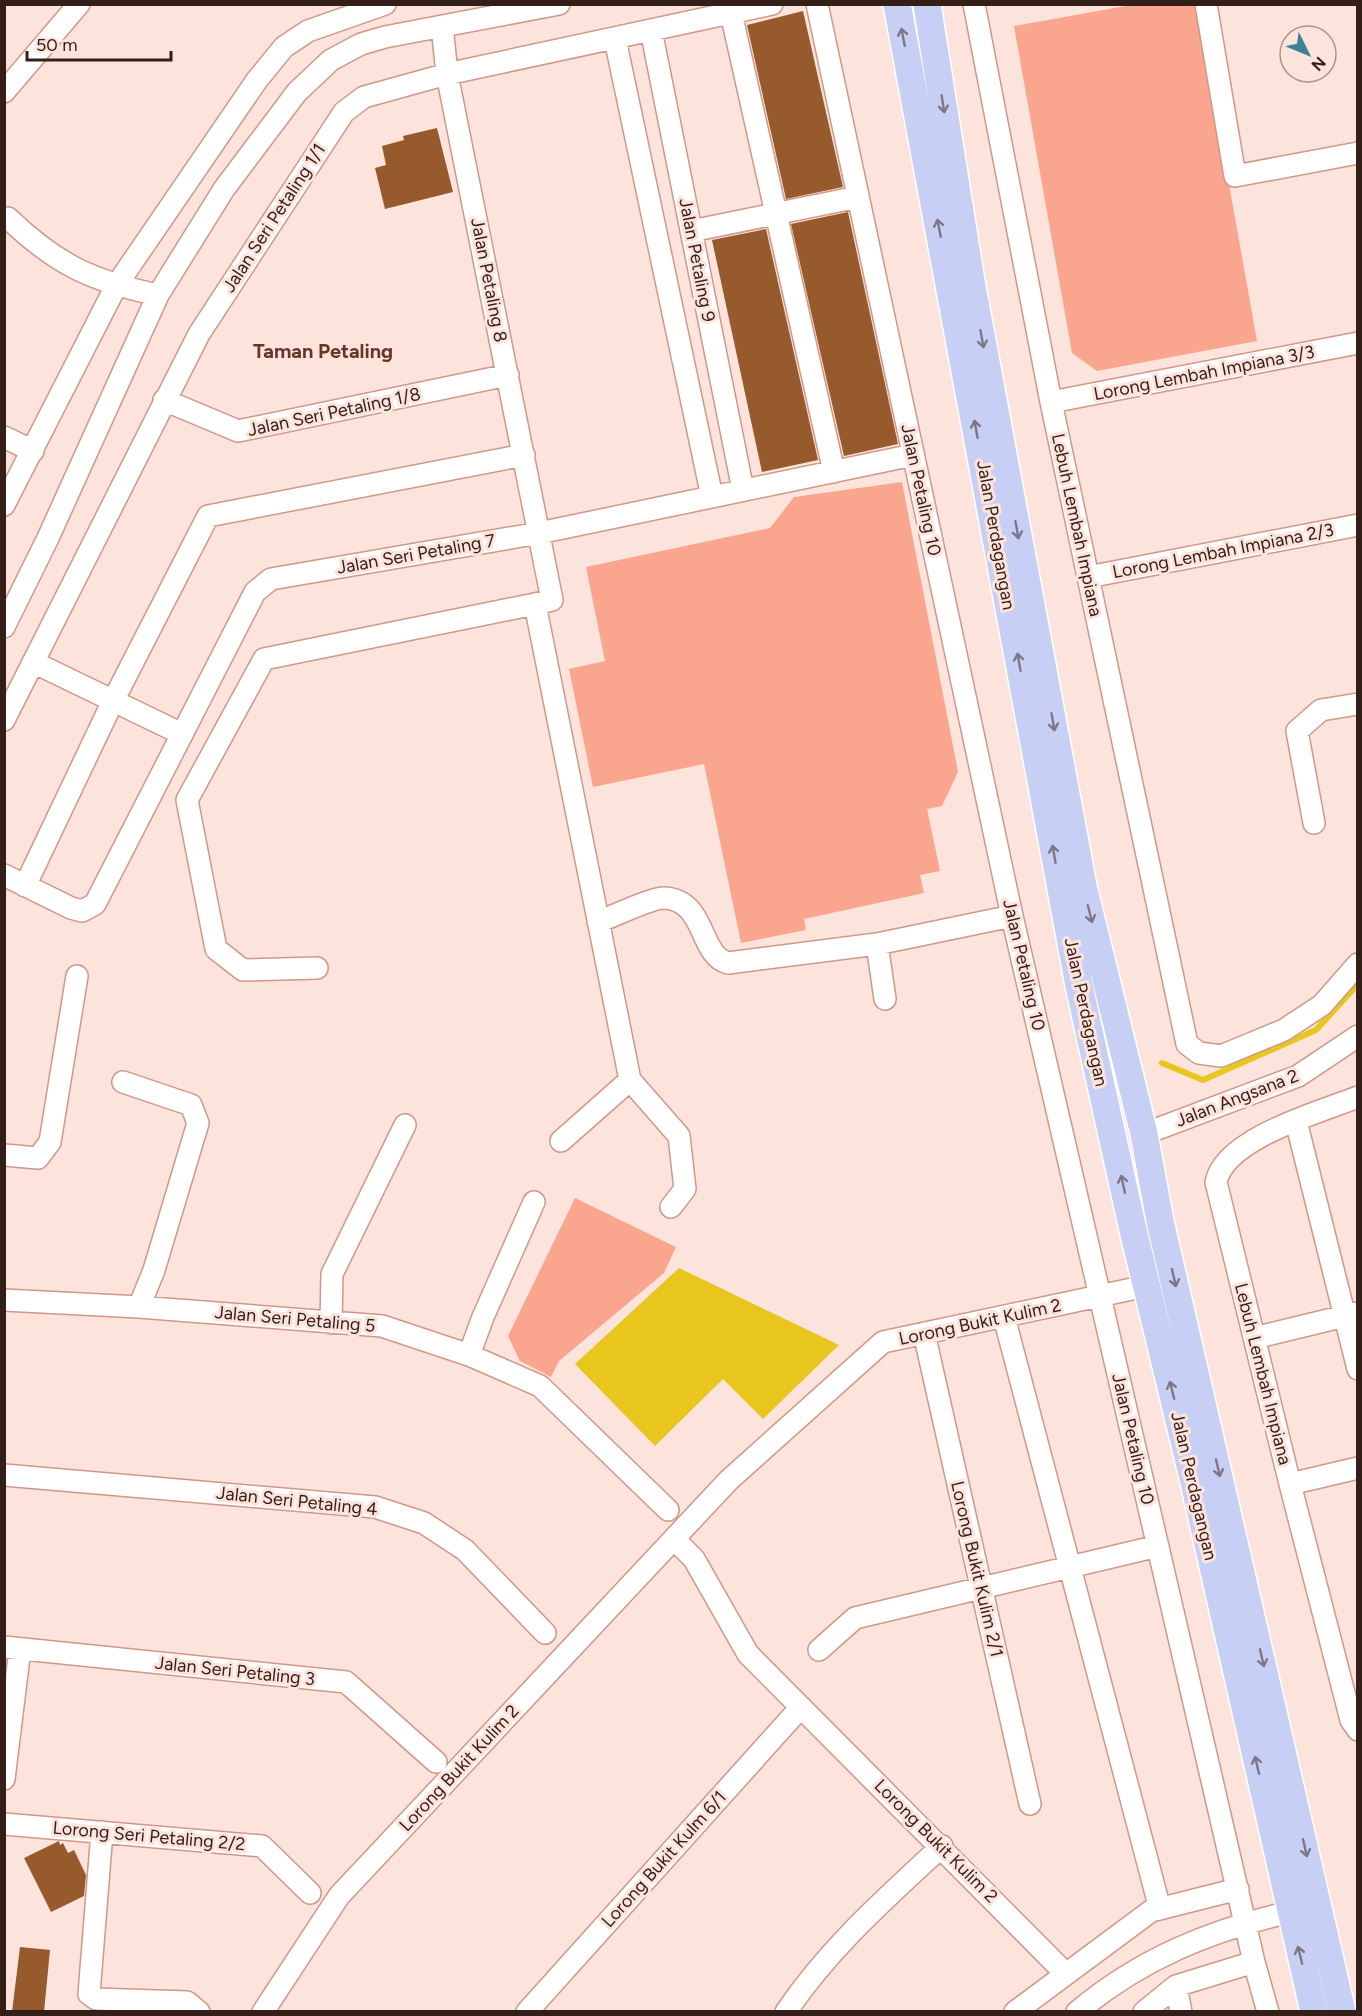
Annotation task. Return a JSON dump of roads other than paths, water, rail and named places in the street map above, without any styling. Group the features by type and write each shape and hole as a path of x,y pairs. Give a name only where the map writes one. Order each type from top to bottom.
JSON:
{"main road":[{"name":"Jalan Perdagangan","path":"897,4 1079,986 1146,1287 1194,1478 1314,2012"},
{"name":"Jalan Perdagangan","path":"927,4 971,281 1083,886 1144,1134 1160,1221 1342,2012"}],"street":[{"path":"4,92 79,4"},
{"path":"4,505 116,286 257,80 284,47 308,32 385,4"},
{"path":"4,627 48,538 158,295 224,189 297,92 331,60 361,44 559,4"},
{"name":"Jalan Seri Petaling 1/1","path":"4,720 199,334 344,112 364,97 447,74 772,4"},
{"name":"Jalan Petaling 10","path":"817,4 1012,916 1254,1962 1268,2012"},
{"name":"Lebuh Lembah Impiana","path":"974,4 1051,402 1187,1044 1199,1053 1221,1056 1284,1030 1322,1005 1358,964"},
{"path":"1206,4 1235,176 1358,153"},
{"path":"731,13 834,472"},
{"name":"Jalan Petaling 8","path":"442,26 447,74 552,600 535,604"},
{"name":"Jalan Petaling 9","path":"651,30 743,490"},
{"path":"615,39 712,497"},
{"path":"691,231 858,197"},
{"path":"8,218 50,255 84,274 116,286 158,295"},
{"name":"Lorong Lembah Impiana 3/3","path":"1051,402 1358,343"},
{"name":"Jalan Seri Petaling 1/8","path":"164,400 238,431 508,375"},
{"path":"4,437 33,451"},
{"path":"4,875 25,886 113,701 208,516 524,455"},
{"name":"Jalan Seri Petaling 7","path":"25,886 82,911 95,904 255,592 263,583 271,579 539,532 913,455"},
{"name":"Lorong Lembah Impiana 2/3","path":"1088,577 1358,525"},
{"path":"317,968 243,970 216,949 187,800 264,659 535,604 630,1080 679,1136 686,1189 671,1207"},
{"path":"33,662 182,734"},
{"path":"1314,823 1297,731 1321,710 1358,704"},
{"path":"598,922 663,898 681,904 696,915 715,955 721,961 728,963 876,944 1012,916"},
{"path":"876,944 885,999"},
{"path":"4,1155 38,1158 50,1142 77,976"},
{"name":"Jalan Angsana 2","path":"1144,1134 1298,1076 1356,1043"},
{"path":"561,1141 630,1080"},
{"path":"123,1082 191,1105 198,1123 153,1270 138,1307"},
{"name":"Lebuh Lembah Impiana","path":"1355,1723 1290,1484 1216,1182 1219,1171 1228,1159 1246,1145 1296,1121 1358,1097"},
{"path":"1296,1121 1351,1315 1358,1369"},
{"path":"331,1323 332,1274 405,1125"},
{"path":"469,1355 483,1317 534,1202"},
{"name":"Lorong Bukit Kulim 2","path":"263,2012 339,1896 729,1480 883,1342 1146,1287"},
{"name":"Jalan Seri Petaling 5","path":"4,1300 138,1307 382,1326 469,1355 540,1386 669,1510"},
{"path":"1254,1338 1351,1315"},
{"path":"1004,1317 1160,1909"},
{"name":"Lorong Bukit Kulim 2/1","path":"924,1333 1030,1804"},
{"path":"1290,1484 1358,1468"},
{"name":"Jalan Seri Petaling 4","path":"4,1475 375,1507 424,1523 465,1550 545,1633"},
{"name":"Lorong Bukit Kulim 2","path":"674,1539 694,1559 748,1654 942,1846 1066,1974"},
{"path":"819,1650 855,1618 1158,1546"},
{"path":"4,1779 12,1648"},
{"name":"Jalan Seri Petaling 3","path":"12,1648 346,1682 436,1762"},
{"name":"Lorong Bukit Kulm 6/1","path":"527,2012 801,1707"},
{"name":"Lorong Seri Petaling 2/2","path":"4,1824 262,1846 310,1893"},
{"path":"102,1832 89,1994 96,1999 187,2002 199,2012"},
{"path":"786,2012 804,1985 848,1934 942,1846"},
{"path":"1015,2012 1151,1911 1238,1889"},
{"path":"1077,2012 1102,1990 1184,1943 1290,1912"},
{"path":"1144,2012 1176,1986 1254,1962"},
{"path":"1176,1986 1181,2012"}],"waterway":[{"path":"1162,1063 1203,1080 1316,1030 1358,984"}],"district":[{"name":"Taman Petaling","path":"323,351"}]}
